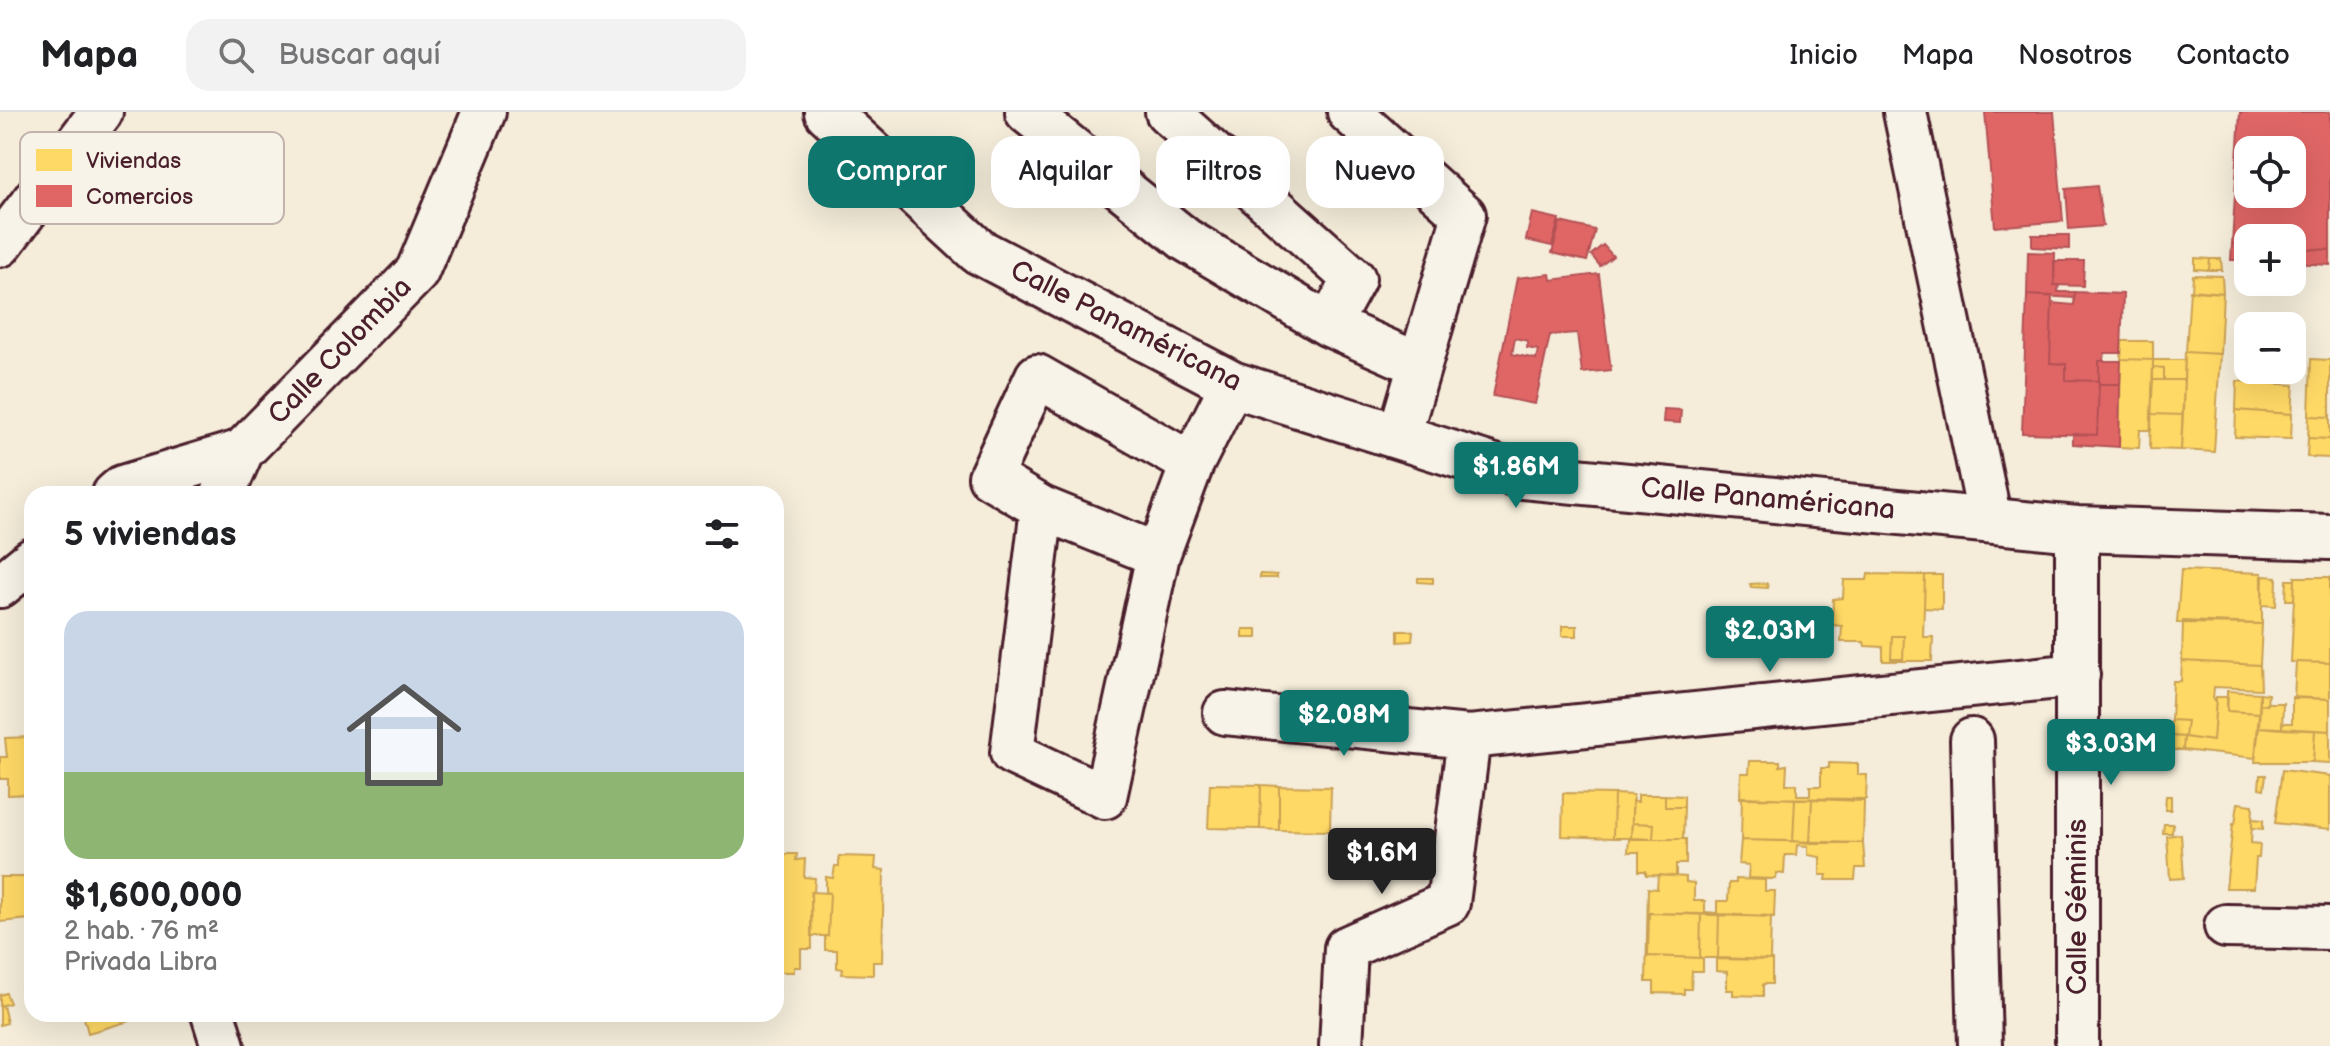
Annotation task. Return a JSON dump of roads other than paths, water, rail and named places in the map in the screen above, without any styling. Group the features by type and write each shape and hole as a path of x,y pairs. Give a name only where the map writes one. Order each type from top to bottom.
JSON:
{"main road":[{"name":"Calle Panaméricana","path":"827,112 978,251 1232,384 1523,476 2077,529 2330,537"}],"street":[{"path":"86,132 101,112"},
{"name":"Calle Colombia","path":"227,486 242,451 417,272 484,112"},
{"path":"1027,112 1186,240 1329,325 1420,365"},
{"path":"1167,112 1354,279 1329,325"},
{"path":"1349,112 1464,215 1399,436"},
{"path":"1905,112 1990,520"},
{"path":"0,245 20,219"},
{"path":"1158,555 1042,508 990,477 1037,376 1192,464"},
{"path":"1042,508 1012,753 1105,797 1158,555 1192,464 1232,384"},
{"path":"125,486 242,451"},
{"name":"Calle Géminis","path":"2077,529 2077,1046"},
{"path":"0,586 24,566"},
{"path":"1225,713 1469,737 2078,675"},
{"path":"1341,1046 1346,948 1448,903 1469,737"},
{"path":"1972,740 1980,1046"},
{"path":"2226,926 2330,928"},
{"path":"216,1022 223,1046"}]}
